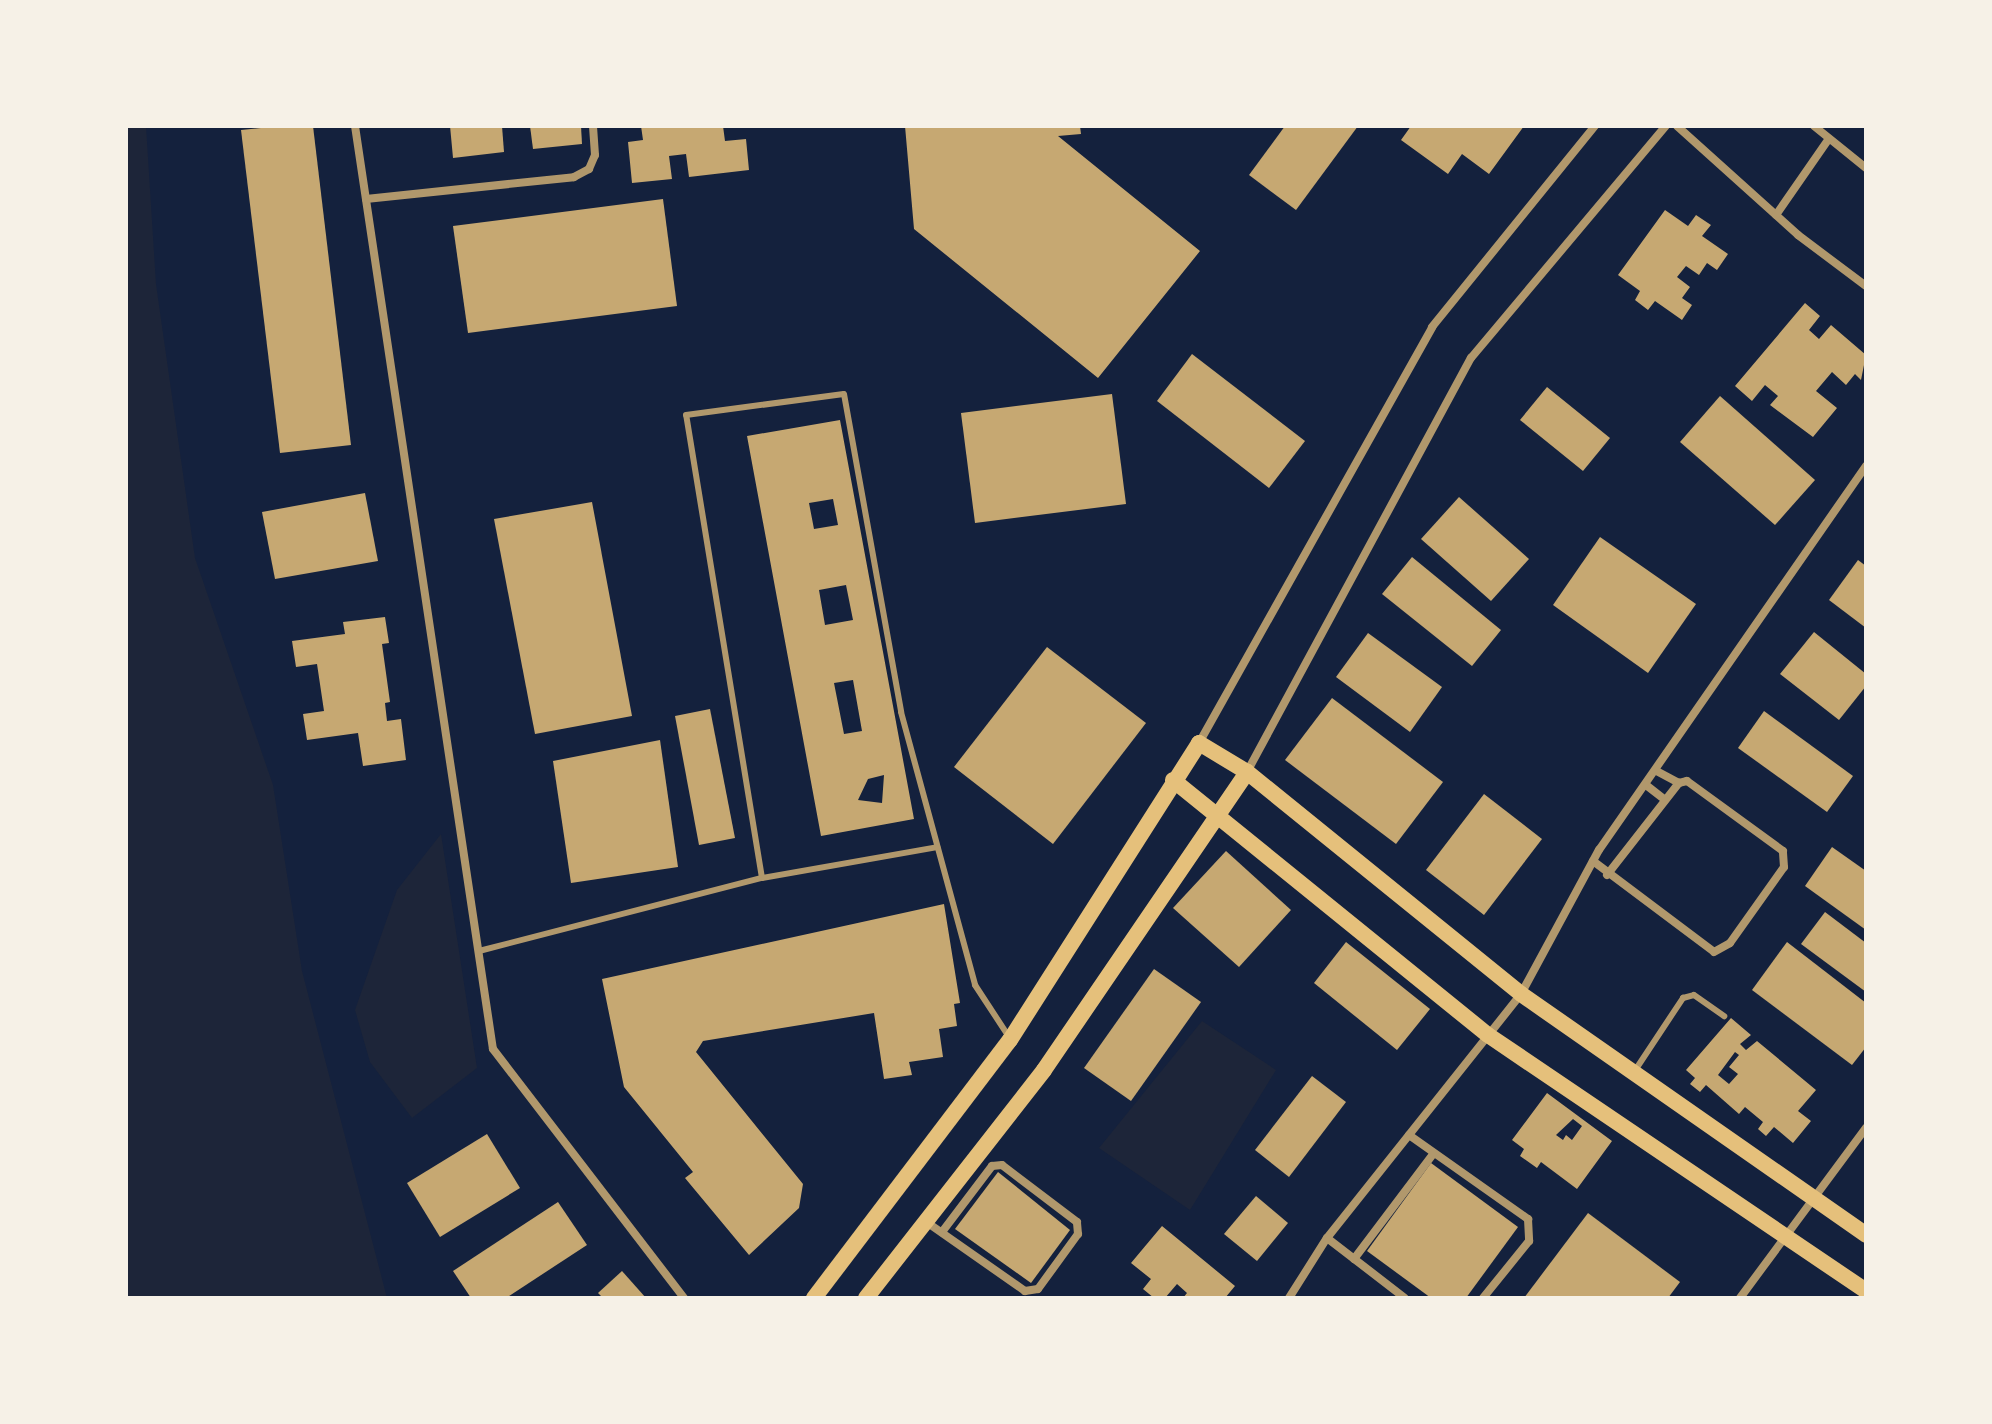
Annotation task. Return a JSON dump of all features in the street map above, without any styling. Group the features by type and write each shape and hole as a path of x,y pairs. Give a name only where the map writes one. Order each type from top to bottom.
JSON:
{"main road":[{"path":"814,1298 1010,1040 1199,743 1247,772 1521,994 1866,1235"},
{"path":"866,1298 1044,1070 1247,772"},
{"path":"1173,780 1488,1035 1866,1291"}],"street":[{"path":"355,126 493,1049 684,1298"},
{"path":"366,199 574,177 589,169 595,155 593,126"},
{"path":"1199,743 1432,327 1595,126"},
{"path":"1247,772 1471,358 1666,126"},
{"path":"1677,126 1776,215 1866,286"},
{"path":"1814,126 1866,168"},
{"path":"1776,215 1828,140"},
{"path":"1289,1298 1327,1238 1521,994 1599,850 1866,466"},
{"path":"1656,771 1679,783"},
{"path":"1593,861 1607,875 1714,952 1730,943 1784,867 1783,851 1687,781 1679,783 1664,799 1607,875"},
{"path":"1646,785 1664,799"},
{"path":"1599,850 1616,863"},
{"path":"1740,1298 1866,1128"},
{"path":"1409,1135 1528,1219 1529,1241 1483,1298"},
{"path":"1354,1259 1433,1154"},
{"path":"924,1221 1025,1291 1038,1289 1078,1234 1077,1222 1002,1165 992,1166 942,1232"},
{"path":"1327,1238 1405,1298"}],"lane":[{"path":"762,878 686,415 844,394 901,712 975,985 1010,1040"},
{"path":"479,951 762,878 937,847"},
{"path":"1634,1072 1683,998 1694,995 1724,1016"}],"shaded area":[{"path":"126,126 146,126 156,284 195,558 273,785 302,971 387,1298 126,1298"},
{"path":"441,834 477,1068 412,1118 370,1062 355,1010 397,890"},
{"path":"1202,1021 1276,1070 1190,1210 1099,1148"}],"building":[{"path":"313,126 351,445 280,453 241,130"},
{"path":"450,126 502,126 504,152 453,158"},
{"path":"530,126 581,126 582,144 533,149"},
{"path":"641,126 723,126 725,141 746,139 749,170 689,177 686,154 669,156 672,179 632,183 628,142 643,140"},
{"path":"905,126 1080,126 1081,134 1058,136 1200,251 1098,378 914,229"},
{"path":"1285,126 1358,126 1296,210 1249,175"},
{"path":"1411,126 1524,126 1489,174 1462,154 1448,174 1401,140"},
{"path":"663,199 677,306 468,333 453,226"},
{"path":"1665,210 1688,226 1696,215 1711,225 1702,236 1728,254 1717,270 1707,263 1699,275 1686,266 1677,277 1690,287 1682,298 1692,305 1682,320 1655,301 1648,310 1635,300 1640,291 1618,275"},
{"path":"1805,303 1820,316 1809,330 1819,339 1831,325 1866,355 1861,380 1855,374 1846,385 1832,372 1816,391 1837,408 1813,437 1770,405 1778,396 1765,385 1752,401 1735,386"},
{"path":"1192,354 1305,441 1269,488 1157,401"},
{"path":"1547,387 1610,438 1583,471 1520,420"},
{"path":"1112,394 1126,504 975,523 961,413"},
{"path":"1720,396 1815,480 1775,525 1680,442"},
{"path":"840,420 914,819 821,836 747,436","holes":["833,499 838,525 814,529 809,503","846,585 853,620 825,625 819,590","853,680 862,731 844,734 834,683","884,775 882,803 858,800 868,779"]},
{"path":"365,493 378,561 275,579 262,512"},
{"path":"1459,497 1529,559 1491,601 1421,539"},
{"path":"592,502 632,716 535,734 494,519"},
{"path":"1600,537 1696,604 1648,673 1553,605"},
{"path":"1412,557 1501,630 1472,666 1382,594"},
{"path":"1858,560 1866,566 1866,628 1829,600"},
{"path":"385,617 389,643 382,644 390,702 385,703 387,721 401,719 406,760 363,766 358,733 307,740 303,714 324,711 317,664 296,667 292,641 345,634 343,622"},
{"path":"1814,632 1866,674 1866,686 1839,720 1780,674"},
{"path":"1368,633 1442,687 1410,732 1336,677"},
{"path":"1047,647 1146,723 1053,844 954,767"},
{"path":"1332,698 1443,782 1396,844 1285,760"},
{"path":"710,709 735,838 699,845 675,716"},
{"path":"1764,711 1853,776 1827,812 1738,748"},
{"path":"660,740 678,867 571,883 553,761"},
{"path":"1484,794 1542,839 1484,915 1426,870"},
{"path":"1832,847 1866,871 1866,930 1805,886"},
{"path":"1226,851 1291,910 1239,967 1173,908"},
{"path":"944,904 960,1003 954,1004 957,1026 939,1029 943,1057 909,1062 912,1075 884,1079 874,1013 703,1041 696,1052 803,1184 799,1208 749,1255 685,1178 693,1172 624,1087 602,979"},
{"path":"1825,912 1866,943 1866,992 1801,944"},
{"path":"1346,942 1430,1009 1397,1050 1314,983"},
{"path":"1787,942 1866,1003 1866,1047 1852,1065 1752,990"},
{"path":"1154,969 1201,1002 1131,1101 1084,1068"},
{"path":"1731,1018 1751,1035 1740,1044 1746,1050 1757,1041 1816,1090 1798,1111 1811,1121 1793,1143 1774,1127 1766,1136 1758,1129 1763,1122 1745,1107 1739,1114 1706,1085 1700,1092 1690,1084 1695,1078 1686,1070","holes":["1735,1052 1739,1055 1729,1067 1738,1074 1729,1084 1718,1075"]},
{"path":"1312,1076 1346,1102 1289,1177 1255,1150"},
{"path":"1547,1093 1612,1141 1577,1189 1541,1162 1537,1168 1520,1156 1524,1149 1512,1140","holes":["1573,1119 1582,1126 1572,1140 1566,1135 1563,1140 1556,1135"]},
{"path":"487,1134 520,1188 440,1237 407,1183"},
{"path":"1431,1163 1518,1227 1466,1298 1431,1298 1367,1251"},
{"path":"998,1172 1070,1230 1031,1283 955,1229"},
{"path":"1256,1196 1288,1223 1257,1261 1224,1234"},
{"path":"558,1202 587,1245 506,1298 471,1298 453,1271"},
{"path":"1588,1213 1680,1282 1668,1298 1524,1298"},
{"path":"1162,1226 1235,1286 1225,1298 1183,1298 1187,1293 1177,1284 1165,1298 1154,1298 1143,1289 1151,1279 1131,1263"},
{"path":"622,1271 646,1298 603,1298 598,1293"}]}
